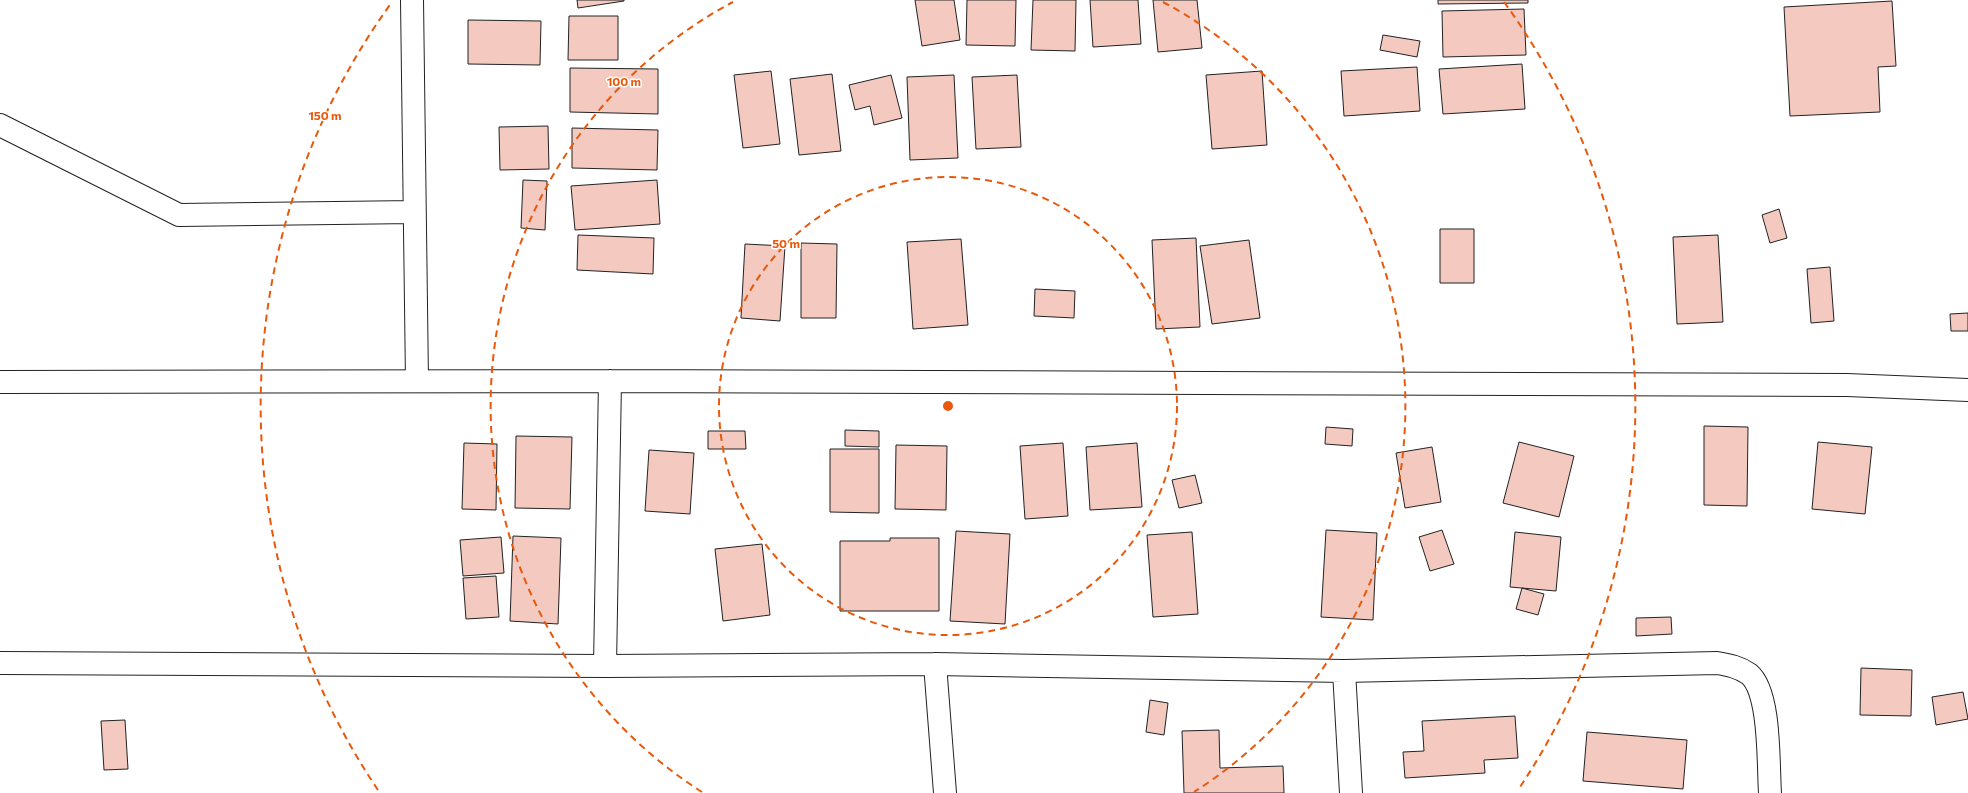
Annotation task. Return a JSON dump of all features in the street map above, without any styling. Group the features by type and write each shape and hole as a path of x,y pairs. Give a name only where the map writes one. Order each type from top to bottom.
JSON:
{"street":[{"path":"412,0 417,381"},
{"path":"0,125 179,215 414,212"},
{"path":"606,666 610,381"},
{"path":"0,382 610,381 1847,385 1968,390"},
{"path":"0,663 606,666 935,664 1344,671 1717,663 1735,666 1750,675 1760,689 1764,706 1770,793"},
{"path":"935,664 945,793"},
{"path":"1344,671 1351,793"}],"building":[{"path":"577,0 624,0 624,1 578,8"},
{"path":"915,0 954,0 960,40 922,46"},
{"path":"967,0 1016,0 1015,46 966,45"},
{"path":"1033,0 1076,0 1075,51 1031,50"},
{"path":"1090,0 1138,0 1141,44 1093,47"},
{"path":"1153,0 1197,0 1202,48 1158,52"},
{"path":"1438,0 1528,0 1528,3 1438,4"},
{"path":"1892,1 1896,66 1878,67 1880,112 1790,116 1784,7"},
{"path":"1524,9 1526,55 1443,57 1442,11"},
{"path":"569,16 618,16 618,60 568,60"},
{"path":"468,20 541,21 540,65 468,64"},
{"path":"1383,35 1420,41 1417,57 1380,50"},
{"path":"1522,64 1525,109 1443,114 1439,69"},
{"path":"1417,67 1420,111 1344,116 1341,71"},
{"path":"570,68 658,69 658,114 570,112"},
{"path":"771,71 780,144 743,148 734,75"},
{"path":"1262,71 1267,145 1212,149 1206,75"},
{"path":"832,74 841,151 799,155 790,79"},
{"path":"891,75 902,118 874,125 870,106 855,110 849,85"},
{"path":"954,75 958,158 910,160 907,77"},
{"path":"1017,75 1021,147 976,149 972,77"},
{"path":"548,126 549,169 500,170 499,127"},
{"path":"572,128 658,130 657,170 572,168"},
{"path":"523,180 547,181 545,230 521,228"},
{"path":"657,180 660,224 575,230 571,186"},
{"path":"1779,209 1787,238 1770,243 1762,215"},
{"path":"1440,229 1474,229 1474,283 1440,283"},
{"path":"578,235 654,238 653,274 577,270"},
{"path":"1718,235 1723,322 1677,324 1673,237"},
{"path":"1196,238 1200,327 1156,329 1152,240"},
{"path":"961,239 968,325 913,329 907,242"},
{"path":"1249,240 1260,318 1212,324 1200,246"},
{"path":"801,243 837,244 836,318 801,318"},
{"path":"745,244 785,246 780,321 741,318"},
{"path":"1830,267 1834,321 1811,323 1807,269"},
{"path":"1035,289 1075,291 1074,318 1034,316"},
{"path":"1968,313 1968,331 1951,331 1950,314"},
{"path":"1704,426 1748,427 1747,506 1704,505"},
{"path":"1326,427 1353,429 1352,446 1325,444"},
{"path":"845,430 879,431 879,447 845,446"},
{"path":"708,431 745,431 746,449 708,449"},
{"path":"516,436 572,437 570,509 515,508"},
{"path":"1519,442 1574,456 1559,517 1503,503"},
{"path":"1818,442 1872,447 1865,514 1812,509"},
{"path":"464,443 497,444 496,510 462,509"},
{"path":"1063,443 1068,516 1025,519 1020,446"},
{"path":"1137,443 1142,507 1090,510 1086,447"},
{"path":"896,445 947,446 946,510 895,509"},
{"path":"1432,447 1441,502 1405,508 1396,453"},
{"path":"830,449 879,449 879,513 830,512"},
{"path":"649,450 694,453 690,514 645,511"},
{"path":"1195,475 1202,503 1179,508 1172,480"},
{"path":"1326,530 1377,533 1373,620 1321,617"},
{"path":"1442,530 1454,564 1430,571 1419,537"},
{"path":"956,531 1010,534 1005,624 950,621"},
{"path":"1192,532 1198,614 1153,617 1147,535"},
{"path":"1515,532 1561,537 1556,591 1510,587"},
{"path":"513,536 561,538 558,624 510,621"},
{"path":"501,537 504,573 463,576 460,540"},
{"path":"890,538 939,538 939,611 840,611 840,541 890,541"},
{"path":"762,544 770,615 723,621 715,549"},
{"path":"496,576 499,617 466,619 463,578"},
{"path":"1522,588 1544,594 1538,615 1516,609"},
{"path":"1671,617 1672,634 1636,636 1636,618"},
{"path":"1861,668 1912,670 1911,716 1860,715"},
{"path":"1963,692 1968,719 1936,725 1932,697"},
{"path":"1150,700 1168,703 1164,735 1146,732"},
{"path":"1515,716 1518,758 1484,760 1485,773 1405,778 1403,752 1424,751 1422,721"},
{"path":"125,720 128,769 104,770 101,721"},
{"path":"1219,730 1220,768 1283,766 1284,793 1184,793 1182,731"},
{"path":"1587,732 1687,740 1683,789 1583,781"}]}
